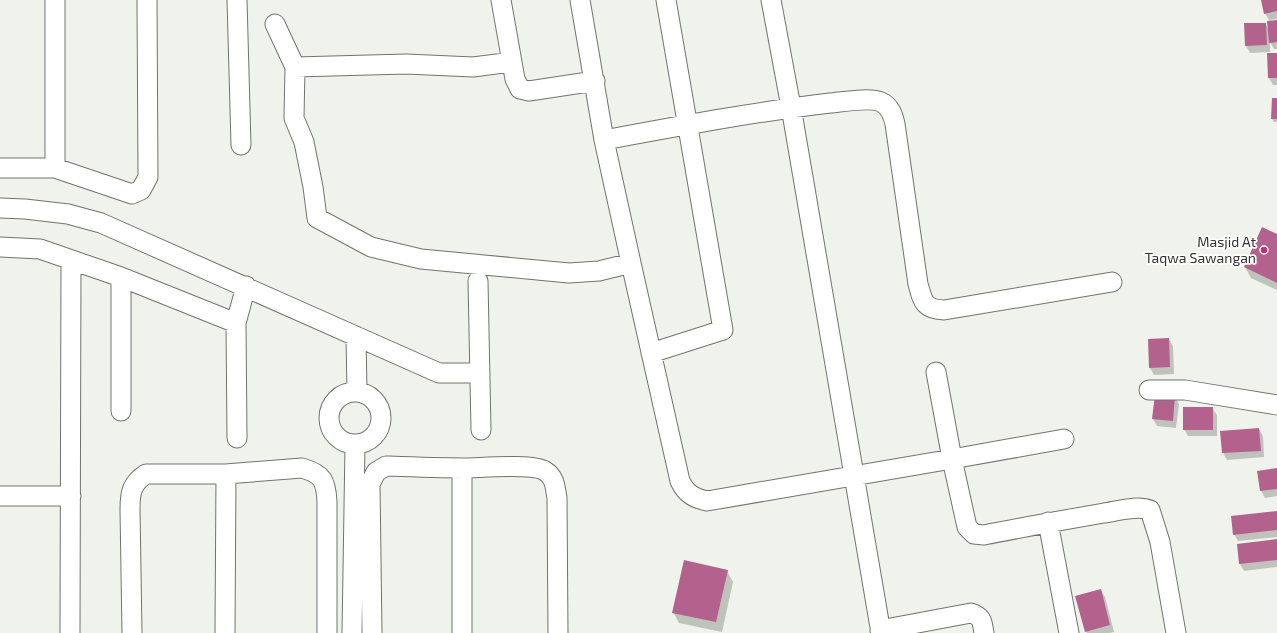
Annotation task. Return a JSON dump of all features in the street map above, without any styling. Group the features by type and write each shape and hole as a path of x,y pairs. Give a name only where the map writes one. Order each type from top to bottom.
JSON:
{"street":[{"path":"55,0 55,168"},
{"path":"0,168 55,168 132,194 141,190 148,177 147,0"},
{"path":"237,0 241,145"},
{"path":"501,0 515,78 520,90 529,91 595,81"},
{"path":"580,0 604,140 630,263 680,481 689,494 698,499 707,500 1064,439"},
{"path":"651,353 723,330 666,0"},
{"path":"771,0 881,631 971,612 978,615 982,620 984,633"},
{"path":"275,24 295,67 294,118 304,142 313,187 317,218 371,247 421,259 569,273 599,271 630,263"},
{"path":"295,67 406,64 473,67 512,62"},
{"path":"604,140 688,124 791,108 858,100 880,101 888,106 895,124 918,284 921,296 928,306 934,309 944,310 1112,282"},
{"path":"0,208 26,209 68,214 101,223 246,286 439,373 480,373"},
{"path":"0,247 40,249 121,277 236,323"},
{"path":"70,633 72,260"},
{"path":"121,277 121,411"},
{"path":"478,281 481,430"},
{"path":"237,438 236,323 246,286"},
{"path":"356,336 357,392"},
{"path":"936,372 952,459 967,527 974,534 984,535 1048,522 1131,509 1146,508 1150,510 1160,542 1176,633"},
{"path":"1149,390 1185,390 1277,405"},
{"path":"357,392 370,396 378,406 381,420 377,432 368,441 355,444 343,442 334,434 330,423 330,411 336,401 341,397 346,394 357,392"},
{"path":"352,633 355,444"},
{"path":"372,633 370,484 376,472 386,466 462,468 532,467 543,470 550,475 555,484 557,498 558,633"},
{"path":"132,633 130,497 133,488 139,479 146,474 226,474 302,468 319,475 324,482 327,491 327,633"},
{"path":"462,468 462,633"},
{"path":"225,633 226,474"},
{"path":"0,496 70,496"},
{"path":"1048,522 1069,633"}],"building":[{"path":"1261,0 1277,0 1277,11 1264,14"},
{"path":"1277,20 1277,42 1269,43 1267,21"},
{"path":"1244,23 1266,23 1267,45 1245,46"},
{"path":"1267,53 1277,53 1277,78 1268,78"},
{"path":"1272,98 1277,98 1277,119 1271,119"},
{"name":"Masjid At Taqwa Sawangan","path":"1262,227 1277,234 1277,283 1244,267"},
{"path":"1169,338 1170,367 1149,368 1148,339"},
{"path":"1155,394 1175,396 1173,421 1152,419"},
{"path":"1183,407 1213,407 1213,430 1183,430"},
{"path":"1259,428 1261,451 1222,453 1220,431"},
{"path":"1277,468 1277,489 1260,491 1257,471"},
{"path":"1277,511 1277,530 1233,535 1231,516"},
{"path":"1277,539 1277,560 1239,564 1237,544"},
{"path":"684,560 728,570 716,622 672,613"},
{"path":"1101,589 1110,625 1085,632 1075,596"}],"place":[{"name":"Masjid At Taqwa Sawangan","path":"1264,250"}]}
